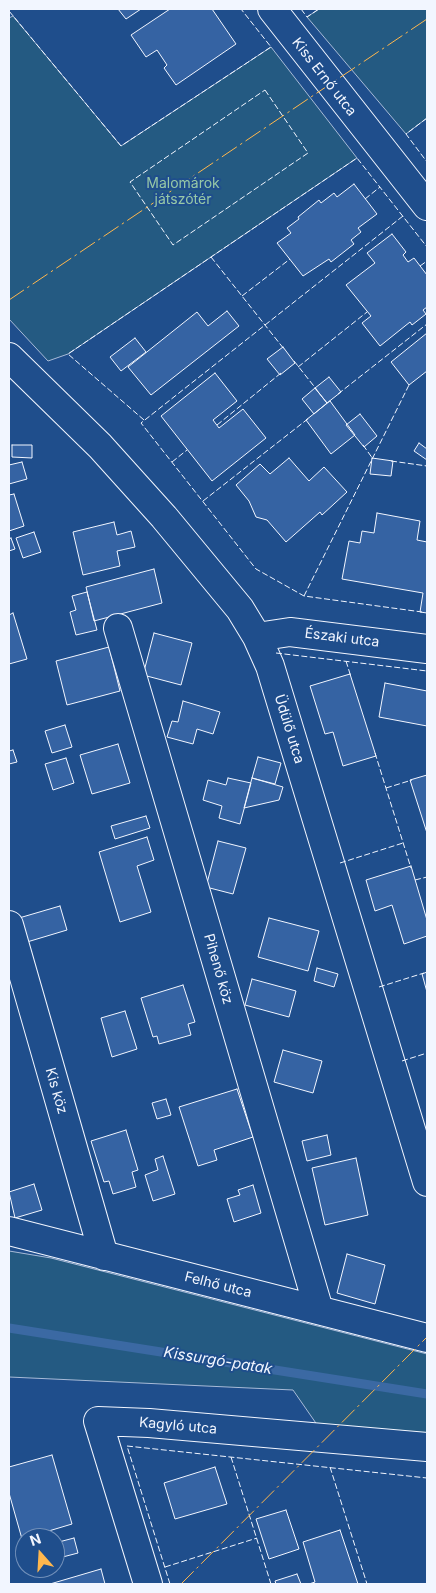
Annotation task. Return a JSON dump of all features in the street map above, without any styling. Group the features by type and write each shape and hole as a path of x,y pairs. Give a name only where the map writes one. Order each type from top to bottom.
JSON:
{"street":[{"name":"Kiss Ernő utca","path":"272,9 427,206"},
{"name":"Üdülő utca","path":"9,357 100,446 164,517 240,609 258,637 273,676 427,1182"},
{"name":"Pihenő köz","path":"118,628 319,1310"},
{"name":"Északi utca","path":"258,637 290,632 427,649"},
{"name":"Kis köz","path":"9,926 104,1256"},
{"name":"Felhő utca","path":"9,1231 427,1338"},
{"name":"Kagyló utca","path":"148,1584 98,1422 149,1422 427,1448"}],"green space":[{"path":"319,9 427,9 427,118 406,134 307,17"},
{"name":"Malomárok játszótér","path":"13,16 121,146 271,47 357,158 68,354 48,361 9,319 9,18"},
{"path":"9,1251 51,1258 427,1354 427,1433 320,1429 293,1390 9,1377"}],"building":[{"path":"118,9 141,9 126,19"},
{"path":"170,9 212,9 236,44 176,85 164,68 167,65 157,50 146,57 131,35"},
{"path":"354,184 377,214 358,228 361,232 351,240 354,244 331,262 329,259 303,276 277,243 291,233 287,228 319,200 321,203 334,193 337,197"},
{"path":"392,234 406,252 403,255 408,262 414,258 427,275 427,307 423,310 426,314 412,325 410,322 380,346 362,323 371,316 346,285 375,263 367,253"},
{"path":"227,311 239,326 151,395 128,367 197,312 208,326"},
{"path":"427,333 427,371 409,385 391,362"},
{"path":"135,338 146,352 121,371 110,357"},
{"path":"283,347 295,363 280,375 267,359"},
{"path":"215,373 237,401 213,420 219,428 243,409 266,438 212,481 161,416"},
{"path":"329,377 341,392 327,403 315,388"},
{"path":"315,388 327,403 314,414 302,399"},
{"path":"330,401 355,435 331,454 306,420"},
{"path":"360,414 377,436 364,447 346,425"},
{"path":"419,443 427,449 427,460 414,451"},
{"path":"12,445 32,445 32,458 12,457"},
{"path":"289,458 309,481 324,467 347,492 322,515 320,512 286,542 267,520 256,517 249,501 236,485 260,464 270,474"},
{"path":"372,458 393,461 391,476 370,474"},
{"path":"22,462 27,479 9,484 9,465"},
{"path":"14,494 24,526 9,531 9,495"},
{"path":"377,513 420,521 417,540 427,542 427,613 420,612 423,593 342,579 349,541 360,543 362,531 374,533"},
{"path":"114,522 117,535 131,531 135,547 117,551 120,566 83,575 73,532"},
{"path":"34,532 41,552 23,558 16,538"},
{"path":"11,538 15,549 9,551 9,539"},
{"path":"154,569 162,603 94,621 86,587"},
{"path":"87,592 97,630 76,635 70,612 76,610 72,596"},
{"path":"13,613 27,659 9,664 9,615"},
{"path":"154,633 192,643 181,685 143,675"},
{"path":"109,647 120,691 67,705 56,661"},
{"path":"350,674 376,756 343,766 333,732 325,734 310,686"},
{"path":"385,683 427,691 427,726 379,717"},
{"path":"183,701 220,712 213,734 197,729 193,744 167,737 172,721 178,722"},
{"path":"65,725 72,747 52,753 45,731"},
{"path":"118,744 130,783 92,794 80,755"},
{"path":"13,750 17,762 9,764 9,751"},
{"path":"258,757 281,763 275,784 252,778"},
{"path":"66,758 74,783 53,790 45,764"},
{"path":"427,775 427,833 410,780"},
{"path":"228,778 251,783 240,824 219,818 222,806 203,800 208,780 226,785"},
{"path":"252,778 283,787 279,800 244,808"},
{"path":"146,816 150,828 115,839 111,826"},
{"path":"147,837 154,860 137,866 151,912 120,922 99,852"},
{"path":"218,841 246,848 233,894 206,887"},
{"path":"411,866 427,920 427,936 404,944 392,905 375,911 366,880"},
{"path":"60,906 67,930 27,942 19,918"},
{"path":"269,918 319,931 308,971 258,957"},
{"path":"317,968 338,974 334,987 314,981"},
{"path":"427,972 427,992 422,974"},
{"path":"252,979 296,991 289,1017 245,1005"},
{"path":"183,985 195,1022 188,1024 191,1035 159,1044 157,1036 153,1037 141,998"},
{"path":"125,1011 137,1049 112,1057 101,1018"},
{"path":"283,1050 322,1061 313,1093 274,1082"},
{"path":"237,1089 253,1137 214,1150 217,1160 198,1166 179,1107"},
{"path":"166,1099 171,1115 157,1119 152,1103"},
{"path":"126,1130 138,1170 132,1172 136,1187 113,1194 109,1181 104,1182 91,1141"},
{"path":"327,1135 331,1155 307,1161 302,1141"},
{"path":"163,1156 175,1194 153,1201 145,1175 158,1170 155,1159"},
{"path":"356,1158 368,1215 325,1225 312,1168"},
{"path":"34,1184 42,1210 15,1218 9,1192"},
{"path":"253,1185 261,1213 234,1222 227,1199 240,1195 238,1190"},
{"path":"347,1254 385,1265 375,1304 337,1293"},
{"path":"52,1455 72,1524 59,1528 19,1528 9,1493 9,1467"},
{"path":"215,1467 227,1504 175,1519 164,1483"},
{"path":"286,1510 299,1549 269,1559 256,1519"},
{"path":"340,1530 358,1584 309,1584 315,1582 303,1542"},
{"path":"74,1538 78,1553 65,1556 65,1540"},
{"path":"101,1569 105,1584 50,1584"},
{"path":"297,1574 301,1584 276,1584 275,1581"}],"waterway":[{"name":"Kissurgó-patak","path":"9,1328 427,1394"}],"fence":[{"path":"9,11 121,146 271,47 241,9"},
{"path":"301,9 307,17 319,9"},
{"path":"265,90 308,153 173,245 130,182 265,90"},
{"path":"427,118 406,134 427,162"},
{"path":"144,420 68,354 357,158 427,247"},
{"path":"365,199 380,187"},
{"path":"403,216 141,423 256,569 304,596 422,612"},
{"path":"211,257 284,349"},
{"path":"242,296 290,259"},
{"path":"420,266 427,261"},
{"path":"298,367 367,312"},
{"path":"338,394 427,324"},
{"path":"294,361 317,390"},
{"path":"217,425 281,373"},
{"path":"304,596 409,385"},
{"path":"203,501 309,418"},
{"path":"363,445 373,459"},
{"path":"172,462 187,450"},
{"path":"391,461 427,466"},
{"path":"276,653 427,671"},
{"path":"346,661 351,677"},
{"path":"375,753 411,868"},
{"path":"386,788 412,780"},
{"path":"340,863 403,843"},
{"path":"415,880 427,877"},
{"path":"379,987 424,973"},
{"path":"402,1061 427,1053"},
{"path":"170,1584 127,1446 427,1478"},
{"path":"231,1457 271,1584"},
{"path":"330,1467 367,1584"},
{"path":"165,1567 257,1538"}],"power":[{"path":"9,300 427,19"},
{"path":"181,1584 427,1337"}]}
